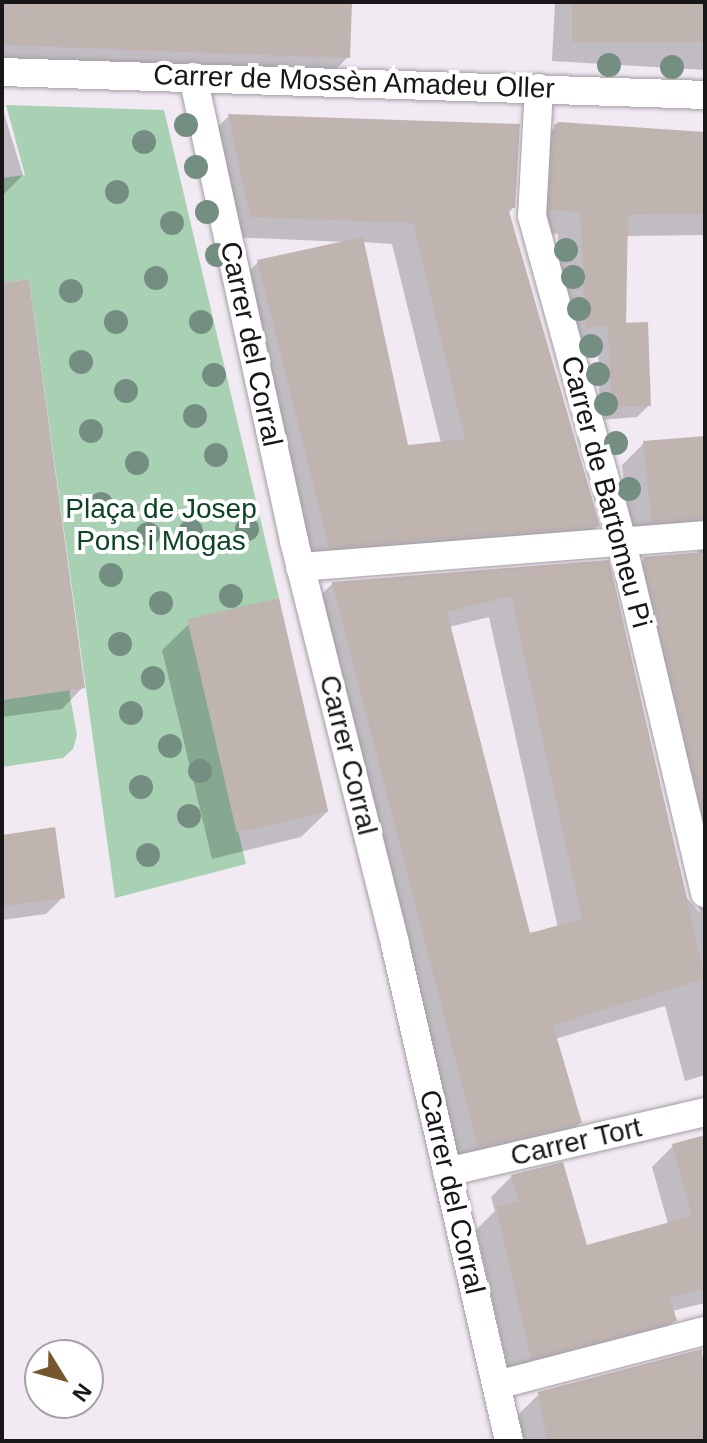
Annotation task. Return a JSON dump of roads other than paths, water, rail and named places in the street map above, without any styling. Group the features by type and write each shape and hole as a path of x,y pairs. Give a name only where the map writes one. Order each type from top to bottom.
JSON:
{"street":[{"name":"Carrer de Mossèn Amadeu Oller","path":"2,72 705,95"},
{"name":"Carrer del Corral","path":"193,77 300,567"},
{"name":"Carrer de Bartomeu Pi","path":"539,88 532,216 621,538 705,893"},
{"path":"300,567 621,538 705,535"},
{"name":"Carrer Corral","path":"300,567 395,944"},
{"name":"Carrer del Corral","path":"395,944 509,1441"},
{"name":"Carrer Tort","path":"447,1172 705,1112"},
{"path":"497,1385 705,1331"}],"park label":[{"name":"Plaça de Josep Pons i Mogas","path":"161,525"}]}
